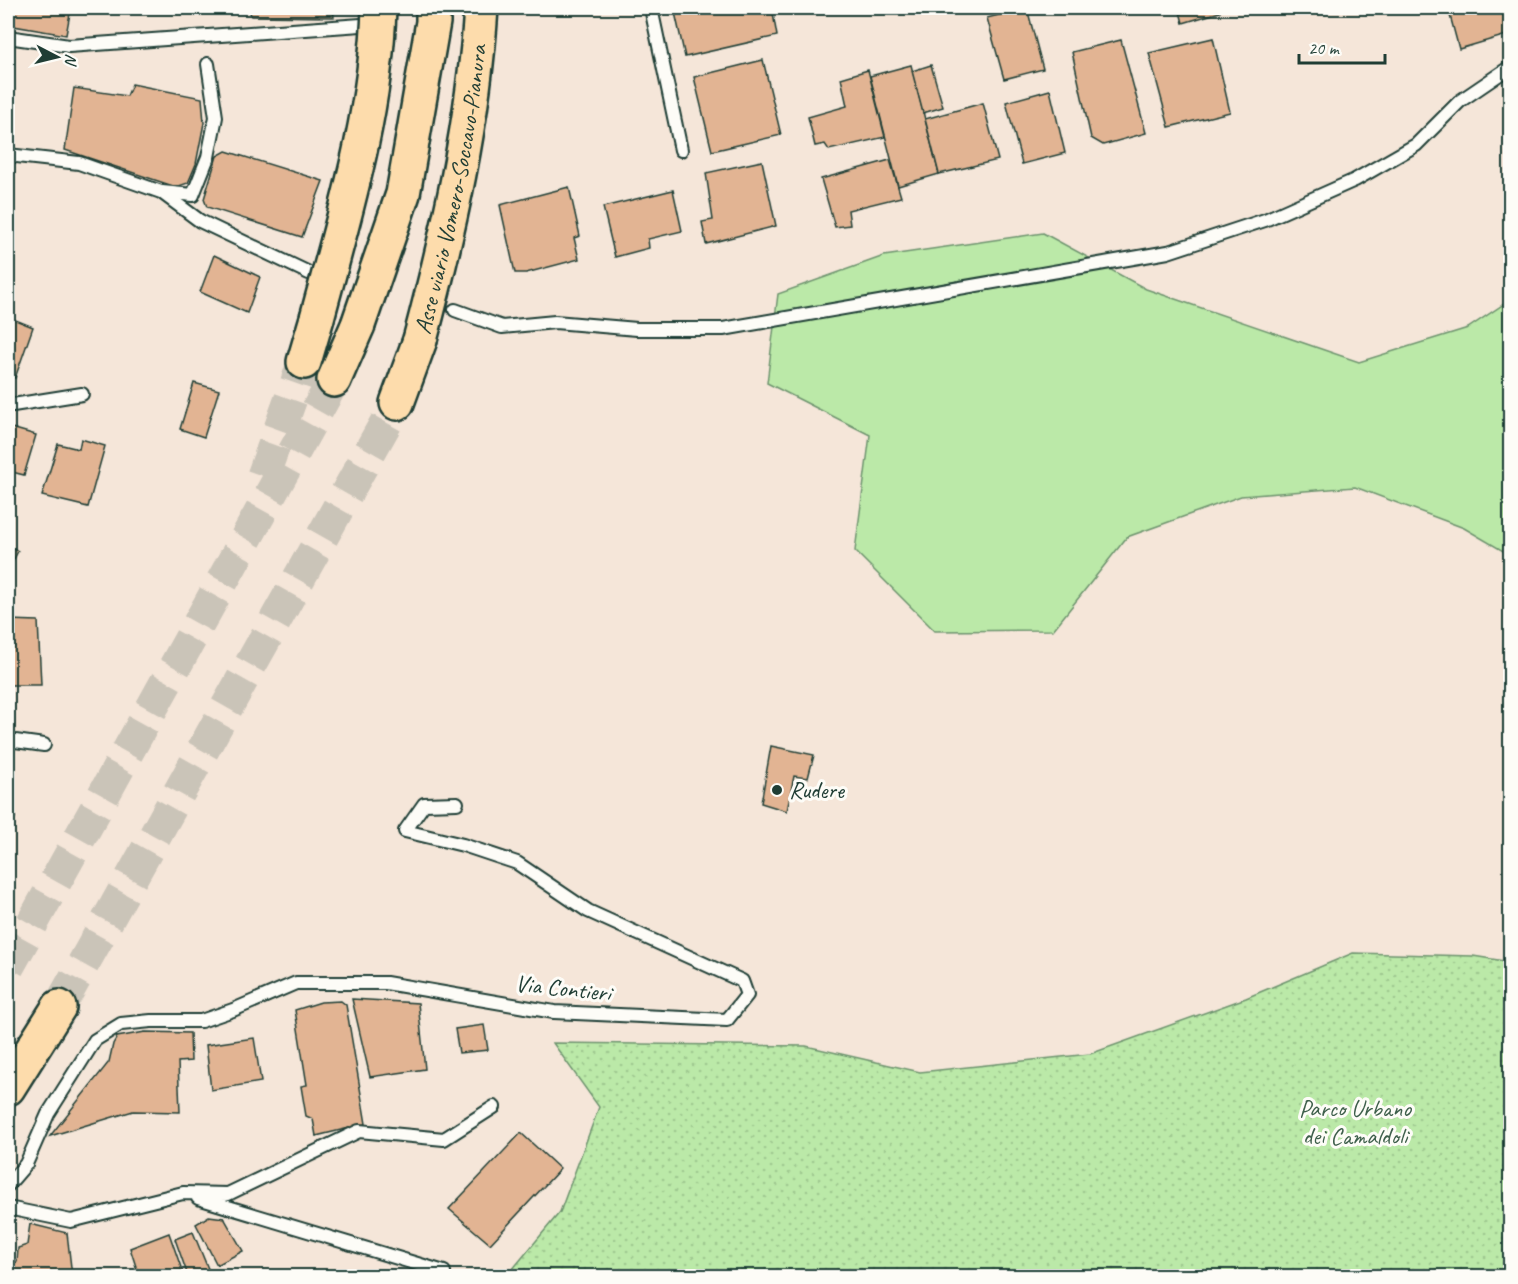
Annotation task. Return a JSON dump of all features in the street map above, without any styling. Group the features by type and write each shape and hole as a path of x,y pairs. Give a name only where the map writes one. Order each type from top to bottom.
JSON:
{"highway":[{"name":"Asse viario Vomero-Soccavo-Pianura","path":"334,380 358,326 403,194 433,22 433,8"},
{"name":"Asse viario Vomero-Soccavo-Pianura","path":"397,403 420,340 449,229 477,75 481,8"},
{"path":"304,362 354,180 378,42 370,16"},
{"path":"8,1088 59,1007"}],"lane":[{"path":"651,8 681,150"},
{"path":"8,37 69,46 370,16"},
{"path":"8,155 80,164 161,192 193,195 208,157 216,117 208,64"},
{"path":"456,310 502,327 555,322 637,329 723,329 1168,252 1265,220 1355,180 1416,145 1460,101 1510,67"},
{"path":"161,192 200,221 309,273"},
{"path":"8,403 13,405 82,394"},
{"path":"8,740 44,745"},
{"name":"Via Contieri","path":"8,1185 26,1164 48,1114 95,1040 122,1024 201,1021 296,983 386,983 554,1012 727,1020 747,995 742,981 588,911 517,863 463,845 405,831 424,804 458,803"},
{"path":"8,1208 71,1221 183,1194 228,1194 358,1131 444,1139 494,1107"},
{"path":"183,1194 444,1272 440,1276"}],"green space":[{"path":"1043,233 1146,289 1359,362 1468,328 1510,300 1510,555 1464,528 1355,487 1241,496 1127,537 1053,630 935,631 855,551 870,435 767,383 778,294 884,256"},
{"name":"Parco Urbano dei Camaldoli","path":"1353,953 1473,956 1510,962 1510,1276 507,1276 560,1212 599,1107 553,1043 806,1046 920,1072 1090,1054 1246,998"}],"building":[{"path":"8,8 71,8 66,35 8,25"},
{"path":"178,8 215,8 214,13 178,10"},
{"path":"249,8 333,8 334,17 251,16"},
{"path":"674,8 772,8 777,36 685,57"},
{"path":"1027,8 1043,69 1004,79 987,18"},
{"path":"1179,8 1219,8 1220,12 1183,23"},
{"path":"1448,8 1510,8 1510,34 1459,49"},
{"path":"1213,38 1230,112 1169,127 1149,53"},
{"path":"1121,40 1146,133 1103,145 1091,138 1072,52"},
{"path":"763,60 781,135 712,151 694,77"},
{"path":"911,65 939,174 898,186 870,76"},
{"path":"931,65 943,107 923,113 912,71"},
{"path":"868,70 885,137 829,150 825,144 815,146 808,117 847,106 841,78"},
{"path":"132,84 202,98 204,123 196,164 188,183 176,187 65,150 74,88 127,96"},
{"path":"1050,90 1065,153 1022,164 1006,102"},
{"path":"983,103 998,160 939,174 925,119"},
{"path":"226,151 323,181 302,237 207,207 204,199 217,156"},
{"path":"890,160 901,197 848,210 850,225 835,227 821,179"},
{"path":"762,161 776,226 706,244 702,222 713,220 706,173"},
{"path":"569,187 580,236 574,238 579,259 526,273 515,273 500,205"},
{"path":"673,190 682,231 648,239 649,248 615,257 603,207"},
{"path":"214,255 260,277 247,313 200,292"},
{"path":"8,317 33,327 15,378 8,376"},
{"path":"194,383 219,390 204,437 180,429"},
{"path":"8,427 36,435 24,475 8,471"},
{"path":"81,439 105,446 88,507 42,496 58,444 79,449"},
{"path":"8,545 18,551 8,571"},
{"path":"8,620 38,621 41,685 8,685"},
{"name":"Rudere","path":"771,746 814,755 808,778 794,776 787,811 761,803"},
{"path":"8,772 15,772 15,818 8,818"},
{"path":"352,999 418,1003 425,1069 370,1077"},
{"path":"341,1001 346,1005 366,1124 316,1136 313,1119 306,1116 301,1086 307,1085 295,1010 321,1002"},
{"path":"484,1025 488,1050 459,1053 455,1029"},
{"path":"145,1032 190,1033 191,1061 178,1062 180,1112 133,1111 50,1136 109,1062 117,1037"},
{"path":"254,1038 261,1082 211,1090 206,1045"},
{"path":"521,1133 560,1169 490,1244 449,1209"},
{"path":"209,1216 224,1218 243,1251 217,1265 196,1224"},
{"path":"30,1224 67,1233 72,1276 8,1276 8,1265 17,1262 18,1248 27,1245"},
{"path":"193,1232 211,1276 188,1276 175,1239"},
{"path":"169,1233 184,1276 139,1276 130,1248"}],"tunnel":[{"path":"263,476 304,362"},
{"path":"8,967 334,380"},
{"path":"59,1007 397,403"}],"place":[{"name":"Rudere","path":"777,790"}]}
